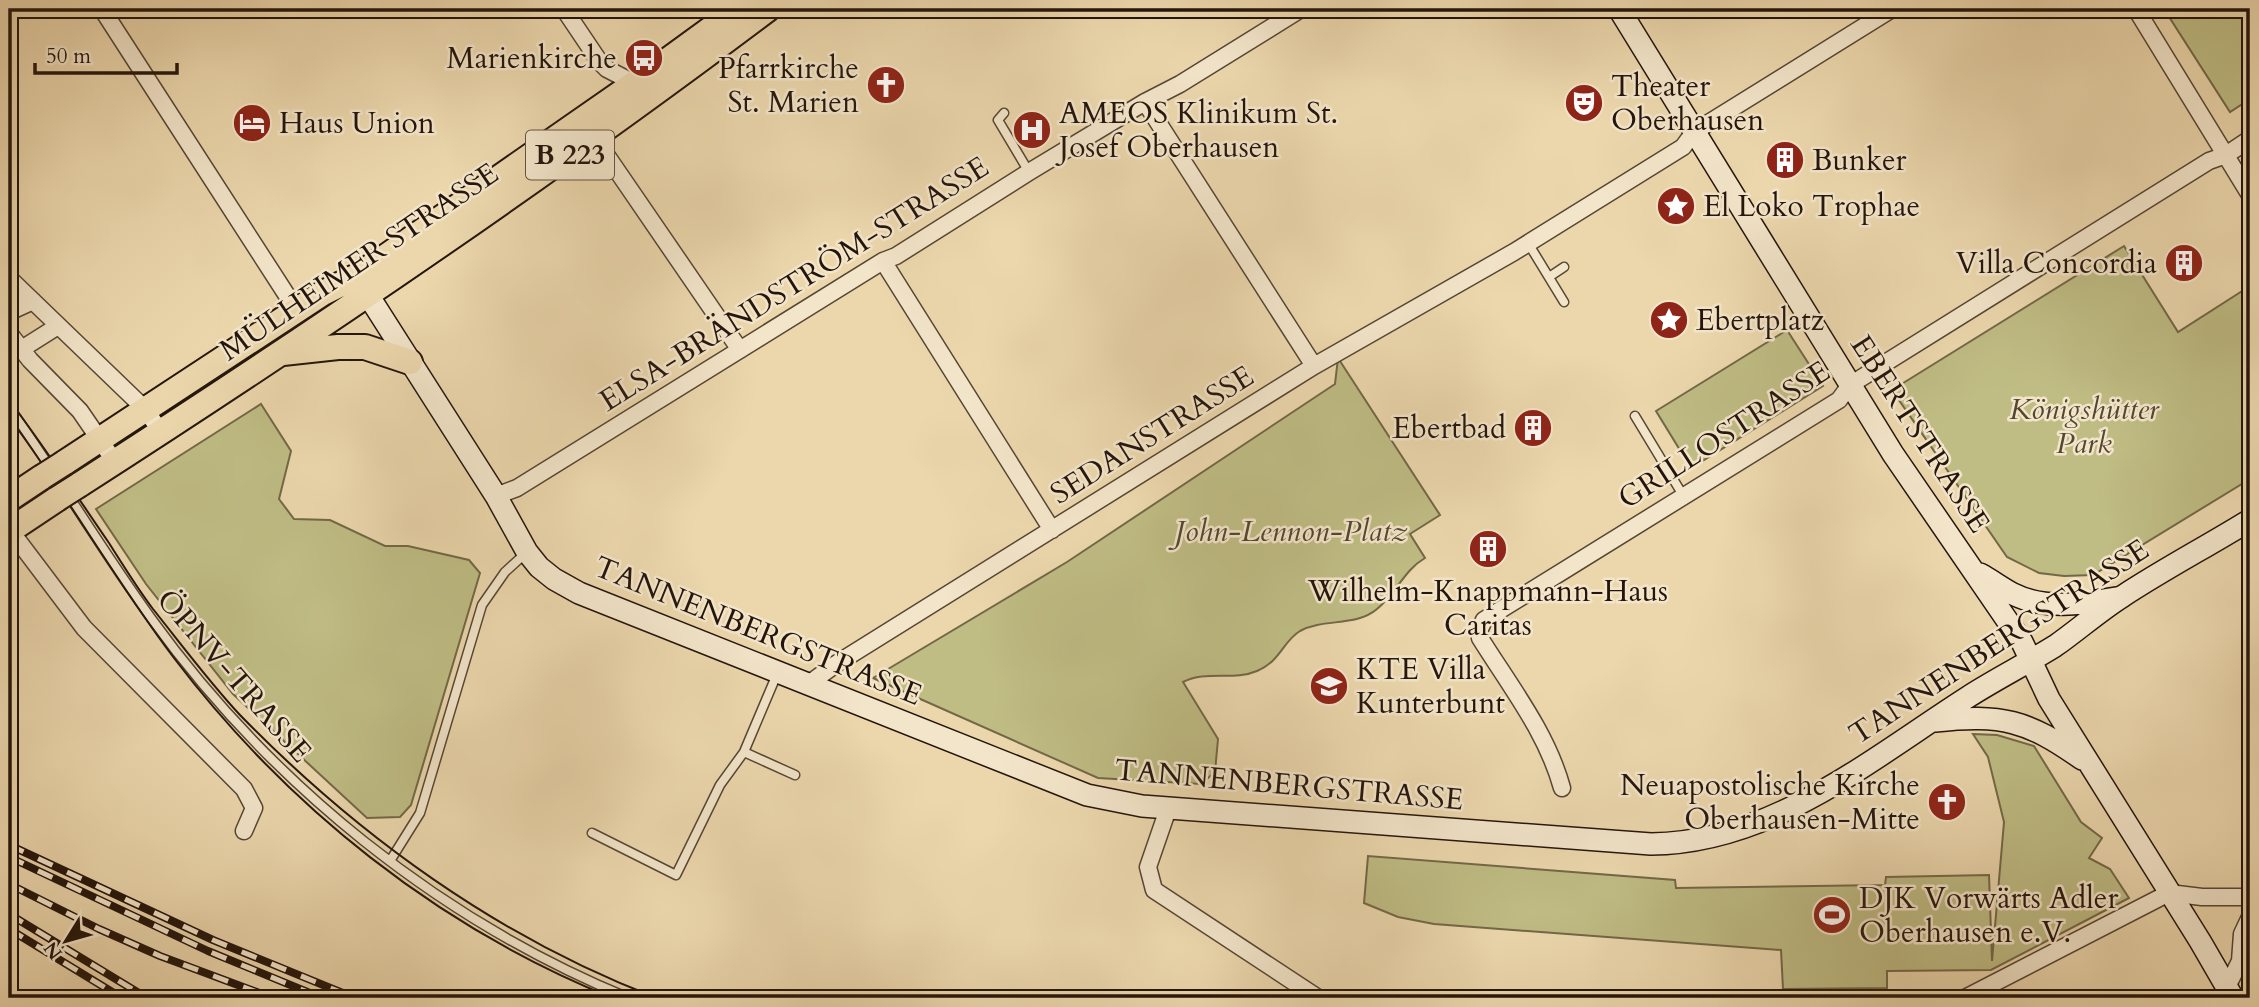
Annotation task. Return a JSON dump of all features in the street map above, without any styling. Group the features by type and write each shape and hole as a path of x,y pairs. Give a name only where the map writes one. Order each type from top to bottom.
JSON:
{"main road":[{"name":"MÜLHEIMER STRASSE","path":"10,530 282,353 362,286 634,83 738,9"},
{"name":"MÜLHEIMER STRASSE","path":"9,499 323,293 362,286 594,137 768,9"},
{"path":"297,311 282,353 365,347 410,362"}],"street":[{"path":"102,9 297,311"},
{"path":"565,9 599,61 607,69 634,83"},
{"name":"ELSA-BRÄNDSTRÖM-STRASSE","path":"496,496 517,488 883,261 896,256 1301,9"},
{"name":"EBERTSTRASSE","path":"1619,9 1688,140 1913,485 1974,570 2031,659 2049,699 2230,993"},
{"path":"1688,140 1892,9"},
{"path":"2136,9 2250,195"},
{"path":"1145,102 1314,366"},
{"path":"594,137 740,350"},
{"name":"GRILLOSTRASSE","path":"1562,788 1556,765 1545,741 1480,638 1480,625 1489,616 1839,400 1850,385 2209,161 2226,155 2250,139"},
{"name":"SEDANSTRASSE","path":"810,683 1314,366 1528,243 1688,140"},
{"path":"883,261 1052,530"},
{"path":"9,278 145,409 161,432"},
{"name":"TANNENBERGSTRASSE","path":"362,286 496,496 527,552 539,567 554,579 579,593 1087,795 1114,802 1667,844 1734,832 1768,820 1843,777 2089,622 2121,597 2250,520"},
{"path":"9,312 33,301"},
{"path":"20,350 58,326"},
{"path":"9,333 20,350 80,411 116,462"},
{"name":"MÜLHEIMER STRASSE","path":"10,530 84,628 244,789 254,808 244,831"},
{"path":"1974,570 2013,594 2035,601 2084,603 2121,597"},
{"path":"1934,721 1972,717 2012,721 2050,737 2089,764"},
{"path":"1168,808 1147,867 1154,890 1318,998"},
{"path":"1965,998 2169,893 2202,897 2250,897"},
{"path":"2230,993 2240,961 2242,934 2250,917"}],"lane":[{"path":"1004,113 998,120 1030,172"},
{"path":"1528,243 1564,302"},
{"path":"1549,276 1564,267"},
{"name":"ÖPNV-TRASSE","path":"9,407 150,617 241,729 278,766 337,820 459,909 519,945 593,984 629,998"},
{"path":"1635,416 1684,497"},
{"path":"390,861 420,813 482,605 505,572 527,552"},
{"path":"592,833 676,875 720,785 744,752 778,672"},
{"path":"744,752 795,775"}],"green space":[{"path":"2164,9 2250,9 2250,99 2230,112"},
{"name":"Königshütter Park","path":"2124,246 2178,332 2250,286 2250,479 2093,575 2039,573 2007,557 1892,390"},
{"path":"1787,330 1823,386 1691,468 1656,411"},
{"name":"John-Lennon-Platz","path":"1338,358 1440,515 1410,534 1425,558 1411,569 1384,603 1369,615 1300,631 1289,640 1277,657 1257,671 1192,678 1183,682 1218,739 1215,772 1201,784 1098,778 873,678 1067,562 1335,384"},
{"path":"261,404 291,451 279,499 294,519 330,520 385,546 408,546 469,560 480,573 411,805 400,817 367,818 233,694 146,584 96,509"},
{"path":"1973,734 1997,735 2034,746 2081,822 2102,838 2089,858 2110,869 2129,898 1991,970 1887,971 1887,988 1783,989 1781,950 1434,924 1398,917 1364,903 1368,856 1675,880 1676,888 1885,885 1886,877 1989,875 1992,961 2004,822 1988,757"}],"tram line":[{"path":"9,400 153,609 229,703 285,759 382,842 487,914 599,974 657,998"},
{"path":"9,417 174,658 218,713 266,764 317,813 371,858 427,899 487,936 549,969 613,998"}],"railway":[{"path":"9,845 213,940 355,998"},
{"path":"9,857 208,951 322,998"},
{"path":"9,884 160,956 273,998"},
{"path":"9,914 147,998"},
{"path":"9,929 122,998"}],"place":[{"name":"Marienkirche","path":"644,58"},
{"name":"Pfarrkirche St. Marien","path":"886,85"},
{"name":"Theater Oberhausen","path":"1584,103"},
{"name":"Haus Union","path":"252,123"},
{"name":"AMEOS Klinikum St. Josef Oberhausen","path":"1032,130"},
{"name":"Bunker","path":"1785,160"},
{"name":"El Loko Trophae","path":"1676,206"},
{"name":"Villa Concordia","path":"2184,263"},
{"name":"Ebertplatz","path":"1669,320"},
{"name":"Ebertbad","path":"1533,428"},
{"name":"Wilhelm-Knappmann-Haus Caritas","path":"1488,549"},
{"name":"KTE Villa Kunterbunt","path":"1329,686"},
{"name":"Neuapostolische Kirche Oberhausen-Mitte","path":"1947,802"},
{"name":"DJK Vorwärts Adler Oberhausen e.V.","path":"1832,915"}]}
